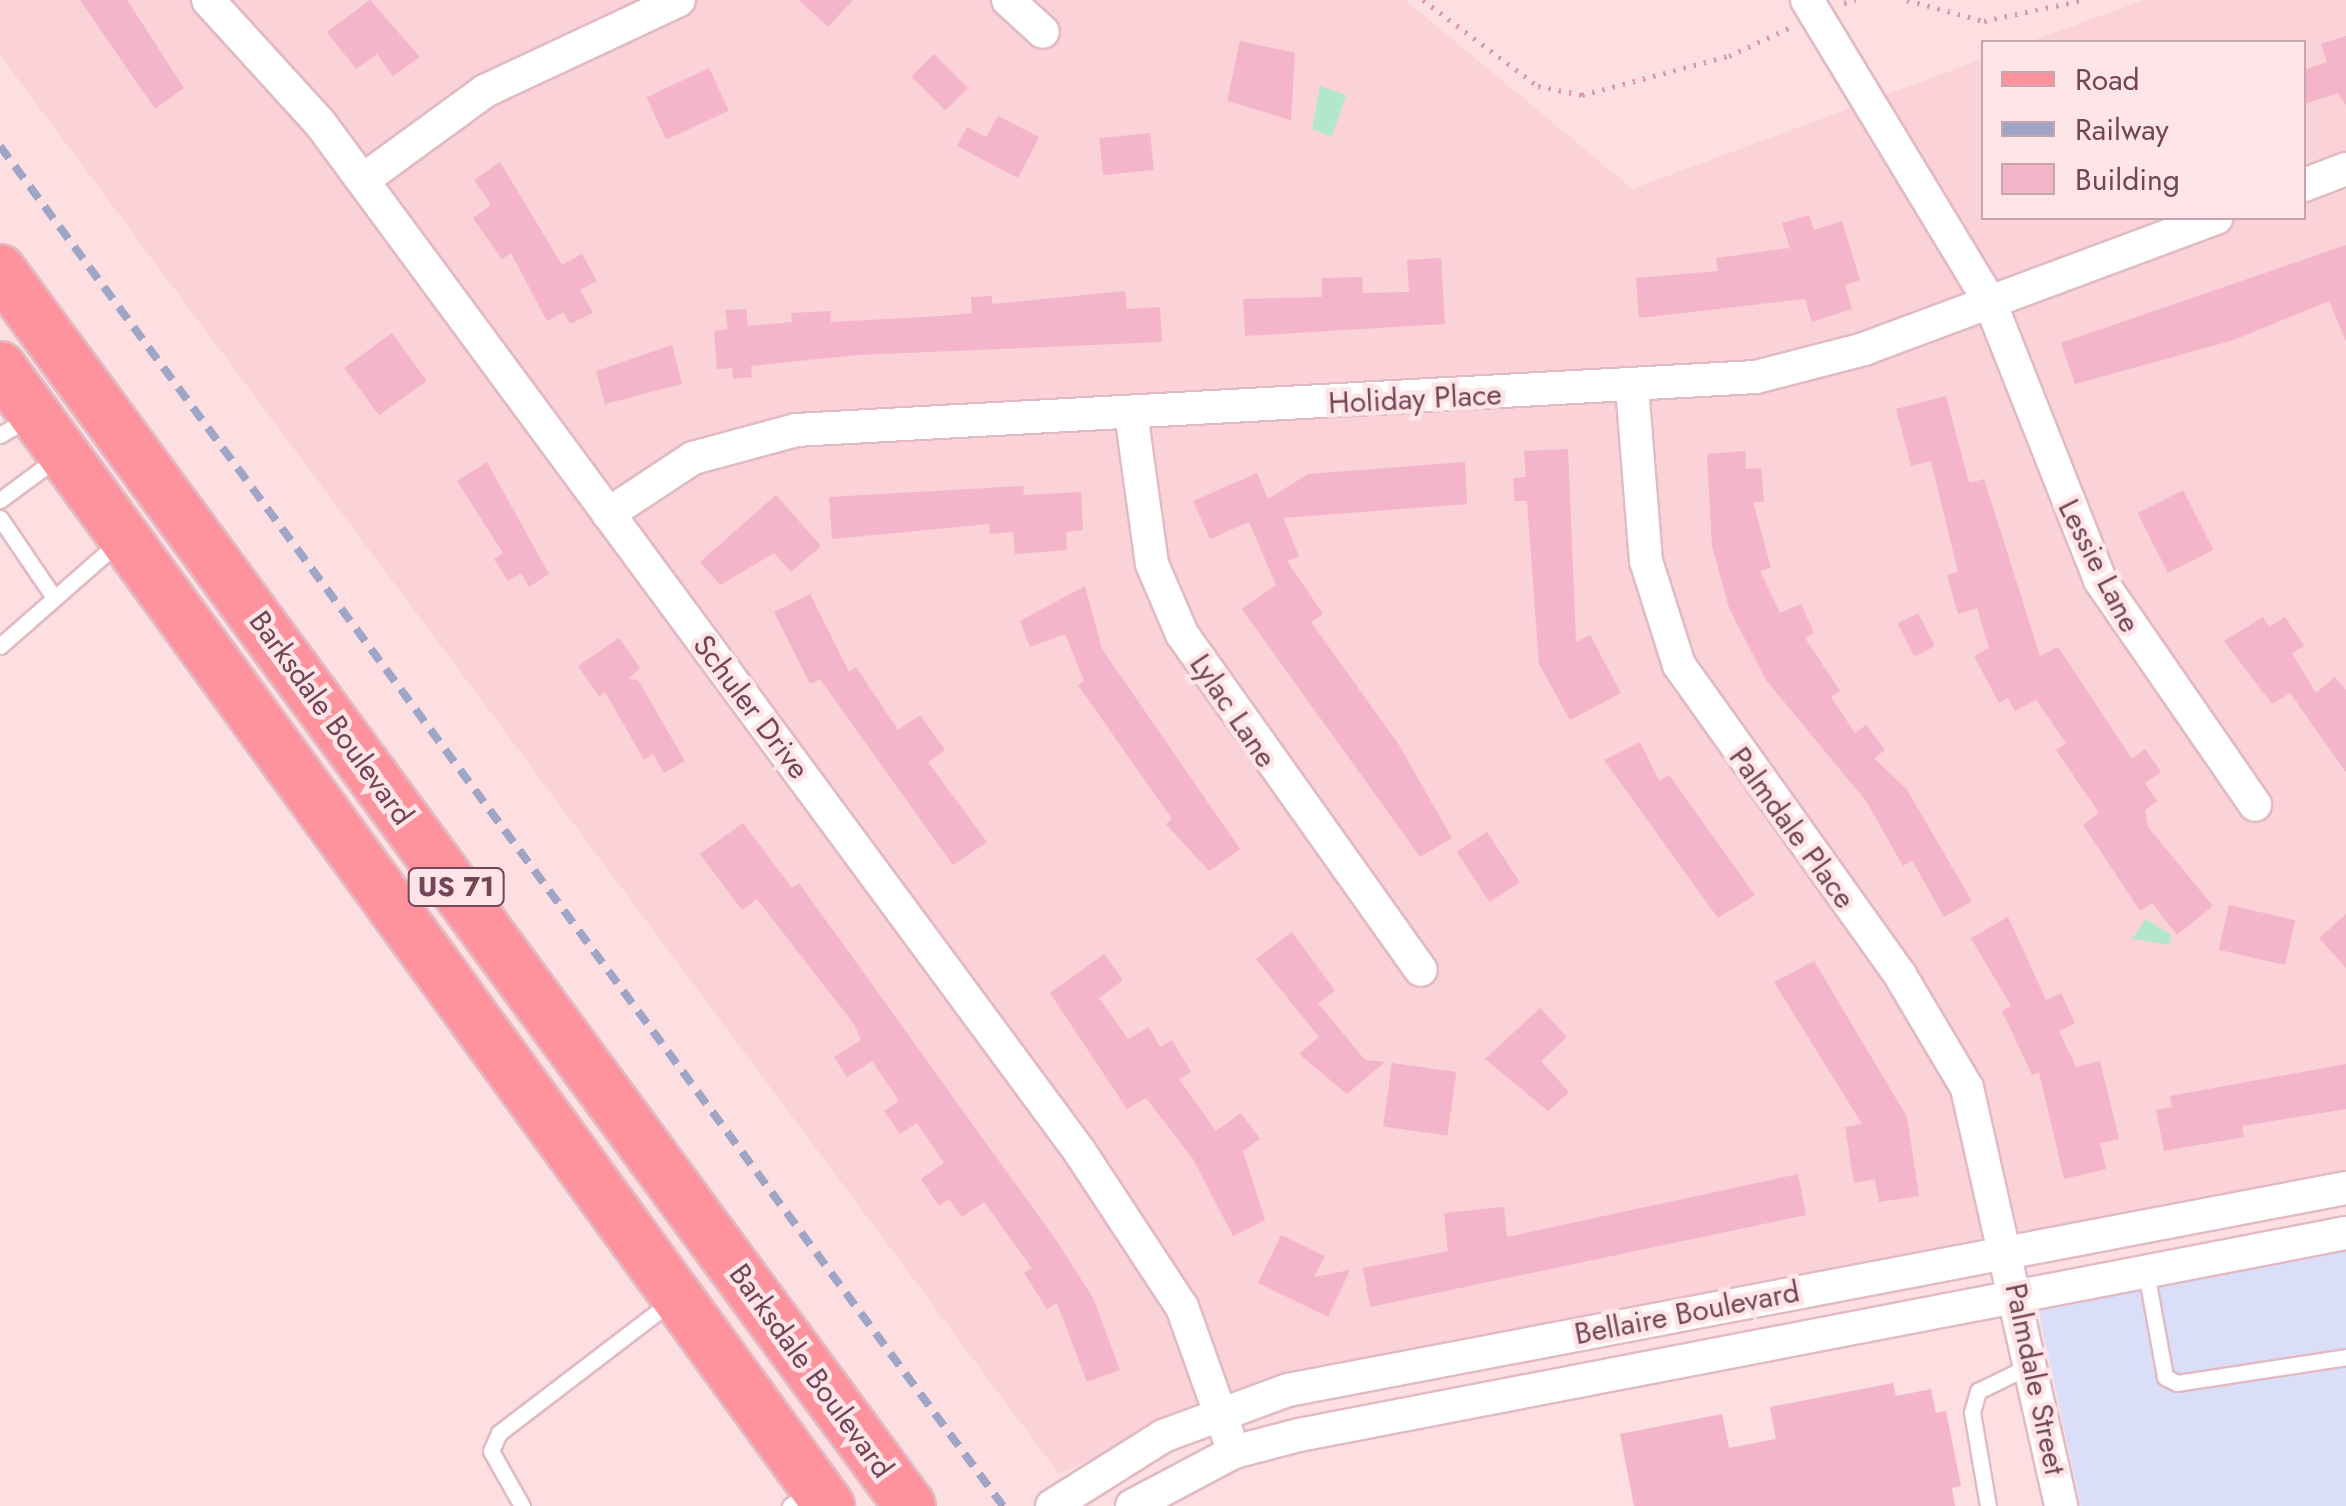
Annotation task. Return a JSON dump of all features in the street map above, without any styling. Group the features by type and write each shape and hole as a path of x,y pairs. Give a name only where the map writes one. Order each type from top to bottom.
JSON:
{"main road":[{"name":"Barksdale Boulevard","path":"0,270 910,1506"},
{"name":"US 71","path":"0,366 16,425 62,455 676,1298 811,1500"},
{"path":"16,425 83,382"}],"street":[{"name":"Schuler Drive","path":"208,0 362,180 1140,1236 1182,1307 1234,1452"},
{"path":"362,180 486,91 679,0"},
{"path":"1008,0 1044,32"},
{"name":"Lessie Lane","path":"1827,9 1990,302 2100,580 2255,805"},
{"path":"2306,183 2346,169"},
{"name":"Holiday Place","path":"608,514 693,458 757,435 1632,387 1804,368 2211,220"},
{"name":"Palmdale Place","path":"1632,387 1646,562 1679,665 1928,1018 1984,1137 2007,1252"},
{"name":"Lylac Lane","path":"1131,413 1152,564 1182,634 1422,970"},
{"name":"Bellaire Boulevard","path":"1052,1506 1124,1456 1221,1411 1457,1358 2346,1188"},
{"name":"Bellaire Boulevard","path":"1132,1506 1234,1452 1464,1403 2346,1233"},
{"name":"Palmdale Street","path":"2007,1252 2020,1296 2061,1506"},
{"path":"1618,1327 1626,1372"},
{"path":"1457,1358 1464,1403"}],"lane":[{"path":"0,500 62,455"},
{"path":"0,518 53,596"},
{"path":"0,646 42,617 53,596 122,539"},
{"path":"2146,1272 2165,1377 2177,1383 2346,1357"},
{"path":"522,1506 491,1451 499,1433 676,1298"},
{"path":"1988,1506 1972,1412 1978,1391 2033,1364"}],"path":[{"path":"1423,0 1538,86 1582,95 1729,56 1827,9"},
{"path":"1907,0 1984,22 2084,0"}],"shaded area":[{"path":"0,0 1405,0 1632,189 1981,60 1981,220 2306,220 2306,40 2034,40 2144,0 2346,0 2346,1173 1265,1380 1059,1474 0,55"},
{"path":"1320,86 1346,95 1332,137 1312,129"},
{"path":"2146,919 2171,935 2169,945 2132,939"},
{"path":"2346,1238 2346,1506 2081,1506 2036,1299"}],"building":[{"path":"80,0 127,0 184,88 155,109"},
{"path":"370,0 420,57 393,76 377,54 356,69 327,32"},
{"path":"799,0 853,0 828,27"},
{"path":"2346,36 2346,105 2338,93 2306,103 2306,69 2327,62 2321,44"},
{"path":"1240,41 1295,53 1291,120 1227,101"},
{"path":"934,54 968,88 945,111 911,77"},
{"path":"709,68 729,111 666,140 646,97"},
{"path":"998,116 1039,137 1018,178 957,146 967,127 986,137"},
{"path":"1150,133 1154,170 1103,175 1099,138"},
{"path":"500,162 562,265 582,254 597,281 580,290 593,313 570,324 564,312 547,321 511,253 502,259 473,218 491,205 474,180"},
{"path":"1809,215 1814,230 1842,221 1860,280 1845,285 1852,309 1812,322 1805,299 1639,318 1636,278 1718,271 1716,258 1790,248 1782,223"},
{"path":"2346,245 2346,341 2329,301 2234,340 2075,384 2061,343"},
{"path":"1441,258 1445,324 1245,336 1243,299 1322,297 1322,278 1362,277 1363,293 1409,292 1407,260"},
{"path":"1125,291 1127,309 1160,307 1162,342 857,355 751,366 752,377 733,379 732,368 717,369 714,331 728,329 725,310 746,309 748,326 792,322 791,313 830,311 831,322 942,316 972,313 971,297 992,296 992,304"},
{"path":"392,333 427,381 379,415 344,368"},
{"path":"672,345 682,384 605,404 596,371"},
{"path":"1946,396 1969,483 1984,479 2040,656 2058,647 2132,759 2145,749 2161,772 2145,783 2157,801 2145,810 2148,827 2213,906 2177,935 2152,903 2140,911 2083,825 2099,813 2056,750 2066,743 2036,700 2015,711 2008,698 1999,703 1974,656 1989,648 1977,608 1958,614 1947,575 1958,572 1931,461 1911,466 1896,409"},
{"path":"1568,449 1576,642 1590,635 1621,693 1570,720 1539,664 1527,501 1515,501 1513,478 1526,477 1524,451"},
{"path":"1745,451 1746,469 1761,468 1764,502 1753,502 1771,568 1760,571 1780,613 1801,604 1814,633 1805,638 1840,691 1831,697 1855,733 1866,725 1885,750 1874,758 1907,790 1972,901 1944,917 1912,860 1903,866 1866,801 1766,680 1729,608 1712,546 1707,454"},
{"path":"487,462 549,574 529,587 521,573 508,581 494,559 503,553 457,481"},
{"path":"1465,462 1467,504 1283,518 1299,556 1287,561 1323,614 1311,622 1399,745 1452,838 1420,857 1242,609 1276,585 1249,522 1210,539 1193,501 1257,473 1268,499 1308,474"},
{"path":"1023,486 1024,495 1081,492 1083,530 1066,532 1067,550 1015,554 1013,532 990,534 989,524 832,539 829,497"},
{"path":"2183,490 2213,550 2168,573 2138,513"},
{"path":"776,495 821,546 791,572 774,553 720,585 700,562"},
{"path":"1085,586 1102,649 1240,849 1209,871 1166,824 1172,819 1078,685 1084,681 1065,634 1030,647 1020,621"},
{"path":"810,594 849,672 856,667 898,730 920,715 945,750 928,762 987,842 953,865 820,679 810,684 774,612"},
{"path":"1918,613 1935,646 1914,656 1898,623"},
{"path":"2263,617 2269,627 2285,617 2304,646 2292,653 2316,693 2335,677 2346,690 2346,772 2290,693 2272,704 2224,641"},
{"path":"619,638 640,668 628,679 638,680 685,761 664,773 653,754 644,760 605,692 599,696 578,666"},
{"path":"1640,742 1659,781 1669,775 1755,895 1718,918 1604,760"},
{"path":"743,823 792,888 799,883 1058,1243 1093,1298 1120,1370 1087,1382 1057,1303 1047,1309 1024,1273 1032,1268 984,1202 962,1217 949,1199 939,1206 921,1179 944,1163 917,1123 900,1134 884,1111 899,1101 872,1061 847,1077 834,1057 861,1040 854,1024 757,899 742,910 700,854"},
{"path":"1487,832 1520,882 1489,902 1457,852"},
{"path":"2229,905 2295,920 2285,965 2219,950"},
{"path":"2346,914 2346,968 2319,938"},
{"path":"2008,917 2046,1000 2061,993 2075,1023 2059,1031 2076,1067 2100,1061 2119,1139 2100,1143 2106,1169 2064,1179 2039,1072 2032,1075 2002,1011 2011,1006 1971,938"},
{"path":"1292,932 1335,991 1318,1003 1365,1060 1385,1062 1347,1094 1299,1054 1319,1037 1256,959"},
{"path":"1104,954 1123,980 1099,998 1128,1039 1149,1027 1160,1047 1172,1040 1191,1072 1179,1079 1216,1131 1241,1113 1260,1139 1243,1151 1265,1220 1233,1236 1193,1159 1146,1098 1127,1109 1050,993"},
{"path":"1814,961 1907,1117 1919,1196 1879,1202 1875,1179 1854,1183 1845,1127 1862,1124 1774,982"},
{"path":"1540,1008 1567,1037 1541,1061 1569,1092 1548,1111 1485,1059"},
{"path":"1392,1063 1456,1072 1447,1135 1383,1126"},
{"path":"2346,1064 2346,1109 2242,1126 2244,1137 2164,1151 2156,1110 2172,1107 2170,1096"},
{"path":"1798,1174 1806,1215 1370,1307 1363,1268 1448,1251 1444,1213 1504,1207 1507,1237"},
{"path":"1281,1235 1325,1256 1314,1277 1350,1270 1328,1317 1258,1283"},
{"path":"1893,1383 1896,1396 1931,1389 1936,1413 1946,1411 1961,1486 1952,1488 1955,1506 1634,1506 1620,1434 1722,1414 1729,1448 1776,1439 1770,1407"}],"railway":[{"path":"0,146 1003,1506"}]}
